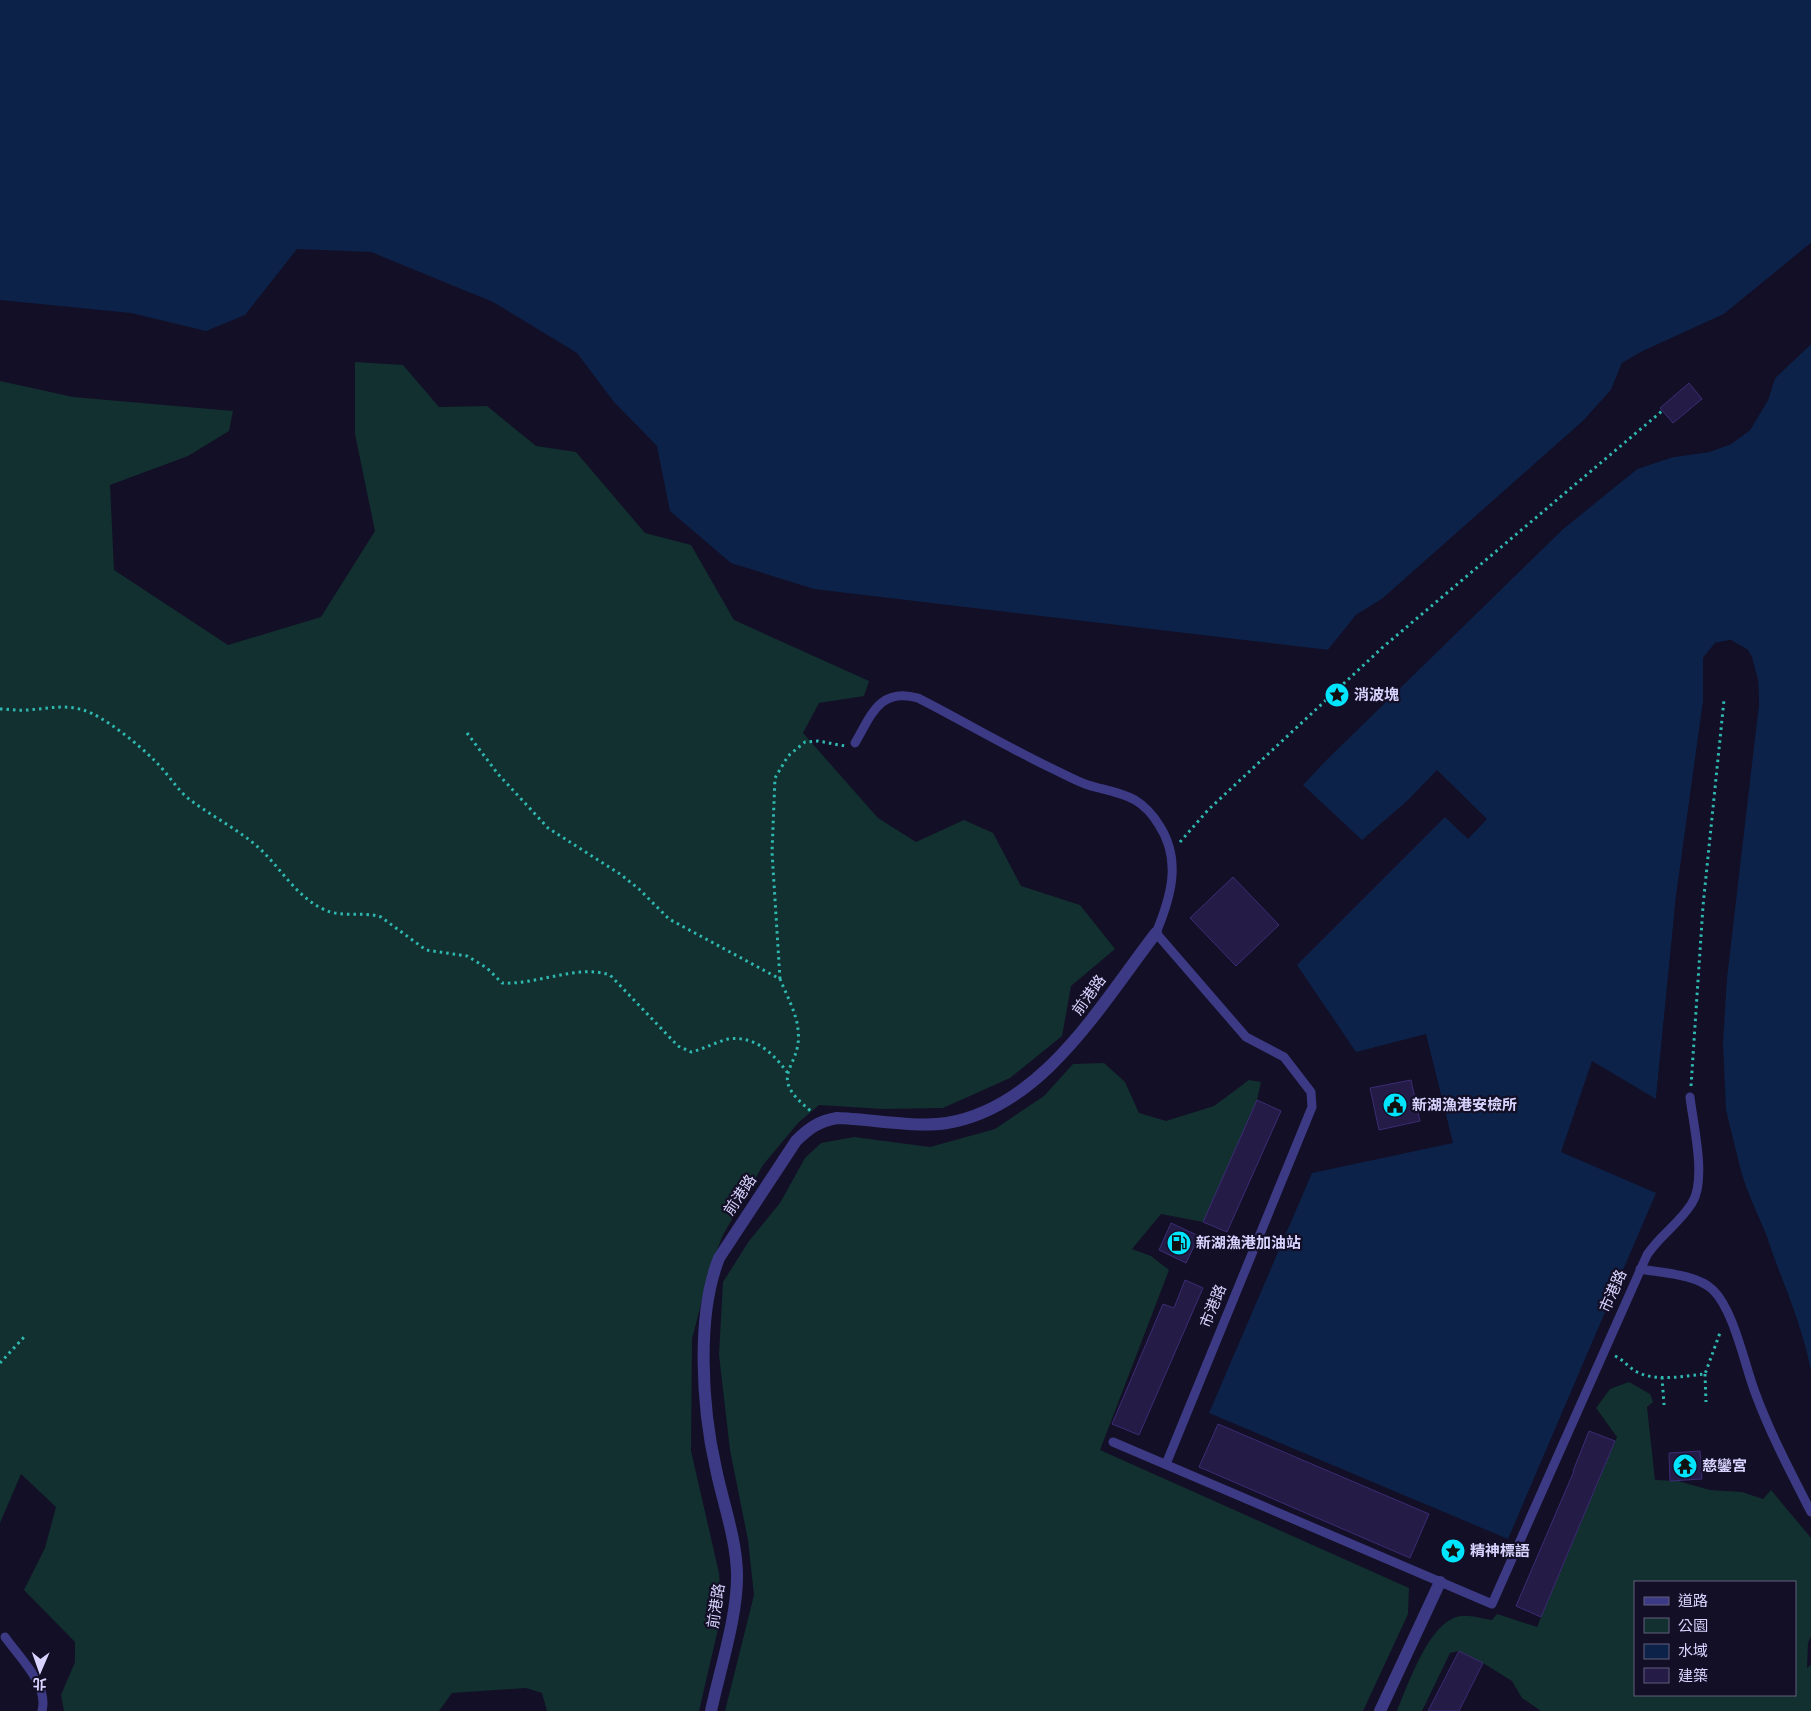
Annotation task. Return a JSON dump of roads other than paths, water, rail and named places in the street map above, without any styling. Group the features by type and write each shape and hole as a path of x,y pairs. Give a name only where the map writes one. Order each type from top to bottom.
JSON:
{"street":[{"name":"前港路","path":"711,1711 734,1606 737,1573 732,1537 709,1437 705,1336 706,1310 711,1278 732,1236 796,1141 822,1120 837,1118 926,1124 947,1123 992,1107 1042,1075 1079,1036 1156,933"},
{"path":"1380,1711 1440,1582"}],"lane":[{"path":"854,743 872,711 882,701 894,696 907,695 918,698 1080,782 1116,792 1136,801 1152,815 1166,836 1172,852 1173,871 1170,894 1156,933"},
{"name":"市港路","path":"1156,933 1246,1037 1284,1057 1313,1097 1312,1107 1166,1464 1492,1604 1640,1270 1656,1242 1688,1209 1696,1193 1698,1166 1690,1097"},
{"path":"1640,1270 1702,1283 1712,1290 1725,1310 1773,1436 1811,1512"},
{"path":"1113,1442 1166,1464"},
{"path":"5,1637 42,1689 44,1702 42,1711"}],"water":[{"path":"0,0 1811,0 1811,243 1724,314 1641,352 1622,363 1611,390 1583,421 1382,599 1356,615 1329,650 814,589 731,563 670,511 657,446 614,402 577,353 493,302 371,252 297,249 245,315 206,331 131,313 0,300"},
{"path":"1811,344 1811,1371 1792,1305 1743,1177 1733,1144 1723,1088 1722,1044 1725,999 1759,704 1758,680 1748,650 1730,640 1715,643 1703,658 1703,702 1676,897 1656,1099 1592,1061 1561,1152 1656,1193 1508,1539 1209,1413 1312,1173 1453,1143 1426,1034 1356,1052 1297,965 1445,817 1468,839 1487,819 1437,770 1407,801 1362,840 1303,785 1345,740 1563,529 1637,469 1673,457 1709,452 1731,444 1750,430 1768,400 1775,378"}],"place":[{"name":"消波塊","path":"1337,695"},
{"name":"新湖漁港安檢所","path":"1395,1105"},
{"name":"新湖漁港加油站","path":"1179,1243"},
{"name":"慈鑾宮","path":"1685,1466"},
{"name":"精神標語","path":"1453,1551"}]}
